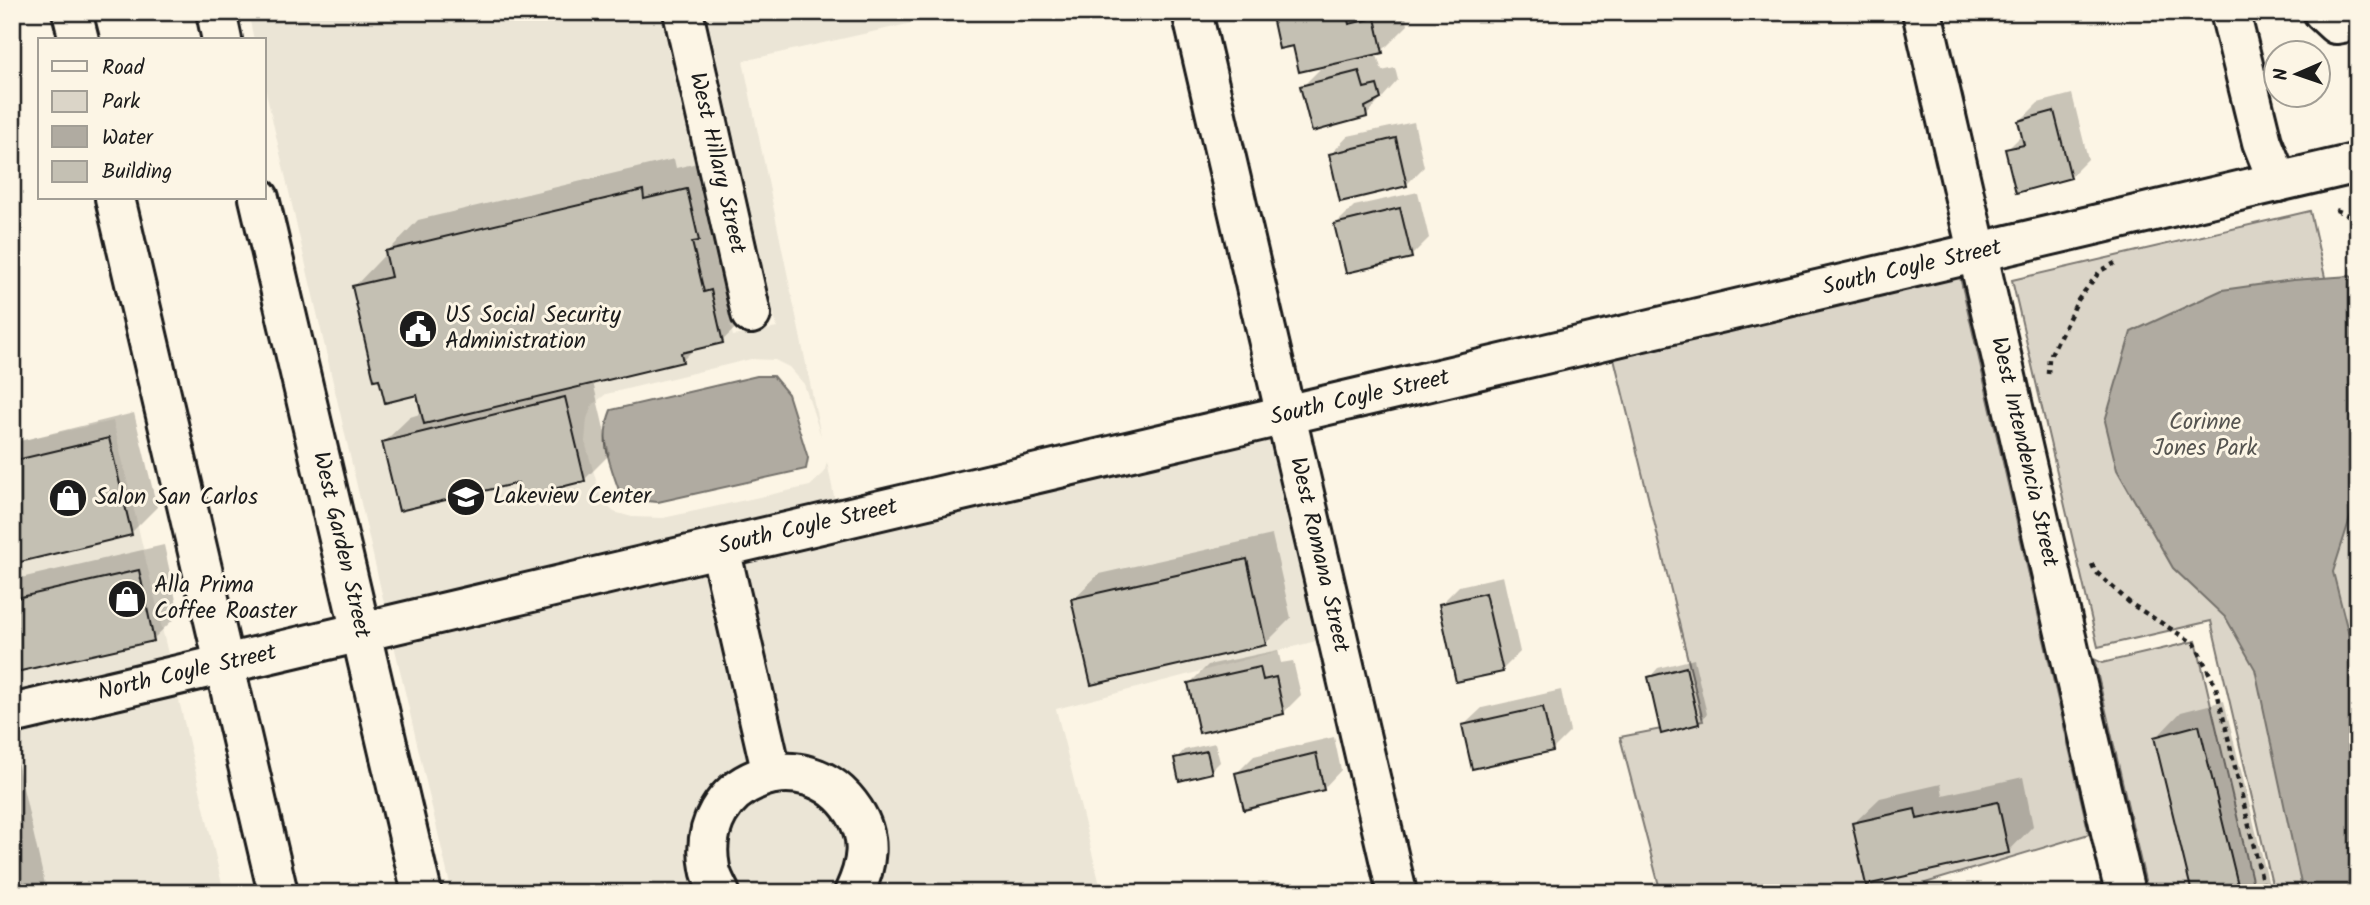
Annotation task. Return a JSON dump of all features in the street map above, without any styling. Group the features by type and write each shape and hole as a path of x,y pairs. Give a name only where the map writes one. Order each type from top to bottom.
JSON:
{"street":[{"path":"72,12 78,38"},
{"path":"216,12 222,38"},
{"name":"West Hillary Street","path":"683,12 751,314"},
{"name":"West Romana Street","path":"1192,12 1397,893"},
{"name":"West Intendencia Street","path":"1922,12 2125,893"},
{"path":"2230,12 2262,142 2278,182"},
{"path":"2323,12 2336,24 2358,20"},
{"name":"South Coyle Street","path":"362,632 2358,163"},
{"path":"115,200 278,893"},
{"name":"West Garden Street","path":"259,200 422,893"},
{"path":"720,548 772,774"},
{"name":"North Coyle Street","path":"12,714 362,632"},
{"path":"720,893 710,869 709,843 715,819 728,798 748,782 772,774 799,773 824,781 845,798 860,821 866,847 863,873 854,893"}],"path":[{"path":"2331,207 2358,219"},
{"path":"2047,383 2049,358 2078,300 2100,271 2121,259"},
{"path":"2090,559 2095,571 2131,604 2195,644 2216,688 2265,893"}],"shaded area":[{"path":"248,12 660,12 733,336 777,328 706,12 961,12 743,61 821,436 804,384 789,367 775,360 751,359 606,394 592,405 587,419 585,442 602,501 614,512 632,517 663,518 810,486 824,473 827,462 835,501 385,607 266,93 266,38 254,38"},
{"path":"113,421 169,658 12,694 12,442"},
{"path":"1269,439 1316,641 1056,709 1102,893 452,893 394,645"},
{"path":"178,696 224,893 12,893 12,734"}],"green space":[{"name":"Corinne Jones Park","path":"2310,211 2350,388 2358,386 2358,893 2274,893 2211,621 2098,647 2012,280"},
{"path":"1960,277 2089,834 1892,893 1661,893 1620,737 1703,721 1614,358"},
{"path":"2196,641 2255,893 2148,893 2094,659 2102,663"}],"water":[{"name":"Corinne Jones Park","path":"2350,276 2358,281 2358,493 2333,572 2358,671 2358,893 2303,893 2255,669 2226,618 2173,568 2117,470 2105,421 2131,332 2222,290 2293,280"},
{"path":"757,376 773,376 788,394 808,458 806,469 658,502 621,496 607,454 607,422 611,410"}],"building":[{"path":"1271,12 1346,12 1349,24 1375,18 1383,53 1299,72 1293,46 1279,49"},
{"path":"1359,71 1364,88 1377,85 1381,99 1365,107 1367,117 1312,132 1300,86"},
{"path":"2054,111 2071,178 2016,193 2005,149 2024,145 2018,121"},
{"path":"1396,138 1407,186 1340,202 1329,154"},
{"path":"687,189 699,241 692,242 704,292 711,290 723,343 681,353 683,362 424,424 417,395 385,403 379,379 374,380 352,286 391,277 385,251 643,190 644,199"},
{"path":"1400,208 1412,258 1346,273 1334,224"},
{"path":"565,397 585,481 522,497 518,483 399,511 382,442"},
{"name":"Salon San Carlos","path":"109,438 132,535 12,564 12,461"},
{"path":"1247,559 1266,645 1091,685 1071,599"},
{"path":"139,570 154,641 12,673 12,599"},
{"path":"1485,593 1503,672 1456,682 1439,604"},
{"path":"1260,667 1263,680 1276,677 1284,714 1199,733 1188,683"},
{"path":"1686,667 1699,724 1661,734 1648,677"},
{"path":"1543,707 1553,751 1472,769 1462,725"},
{"path":"2199,725 2240,893 2192,893 2154,737"},
{"path":"1207,751 1212,773 1179,781 1174,758"},
{"path":"1316,753 1324,790 1244,810 1235,773"},
{"path":"1998,802 2009,853 1866,885 1852,823 1915,809 1917,819"}],"place":[{"name":"US Social Security Administration","path":"418,329"},
{"name":"Lakeview Center","path":"466,497"},
{"name":"Salon San Carlos","path":"68,498"},
{"name":"Alla Prima Coffee Roaster","path":"127,599"}]}
